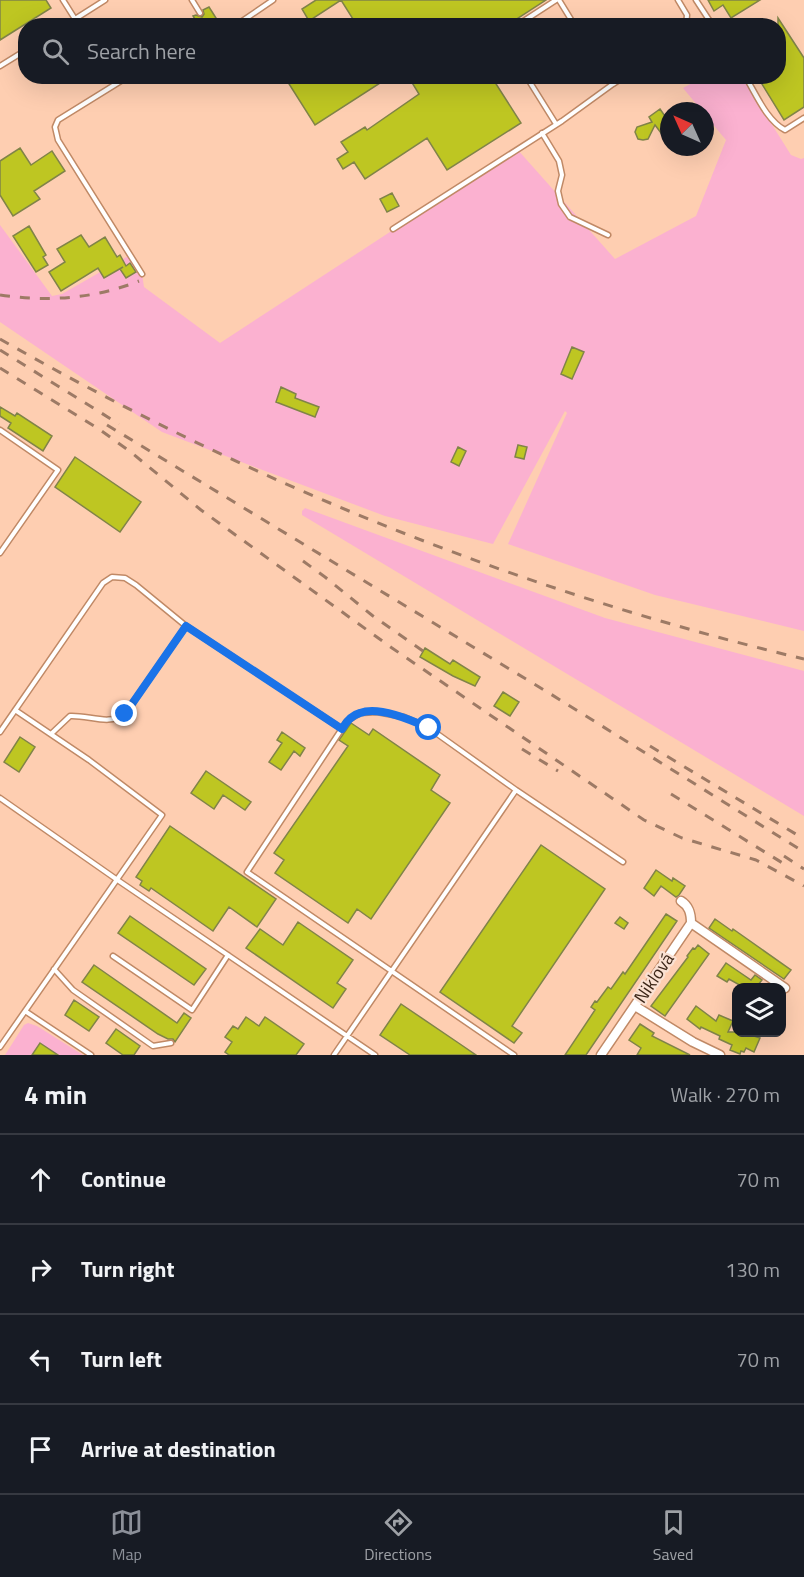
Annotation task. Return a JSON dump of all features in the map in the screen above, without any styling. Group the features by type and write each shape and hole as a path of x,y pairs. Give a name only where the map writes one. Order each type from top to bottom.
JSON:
{"street":[{"path":"681,901 686,904 691,913 691,923 778,983"},
{"name":"Niklová","path":"601,1055 691,923"},
{"path":"635,1006 693,1042 720,1055"}],"lane":[{"path":"63,0 74,18"},
{"path":"77,18 105,0"},
{"path":"192,0 200,13"},
{"path":"247,18 273,0"},
{"path":"529,18 557,0 569,18"},
{"path":"678,0 687,18"},
{"path":"696,0 707,18"},
{"path":"0,66 18,55"},
{"path":"116,84 58,120 55,127 58,140 142,274"},
{"path":"531,84 556,124"},
{"path":"393,229 556,124 613,84"},
{"path":"750,84 779,127 785,130 804,118"},
{"path":"542,133 559,161 562,175 558,191 561,204 570,217 608,235"},
{"path":"0,430 58,470 0,553"},
{"path":"0,732 103,583 111,577 125,578 136,585 186,626 342,729"},
{"path":"51,734 70,716 83,715 111,721 118,720 125,714 186,626"},
{"path":"0,1047 162,815 15,710"},
{"path":"514,1055 247,872 347,721 360,713 377,712 404,717 429,728 623,862"},
{"path":"334,1055 516,790"},
{"path":"0,798 375,1055"},
{"path":"113,956 192,1010 228,955"},
{"path":"54,969 73,990 153,1046 171,1043"},
{"path":"25,1011 91,1055"}],"shaded area":[{"path":"690,84 746,84 791,155 804,158 804,631 655,595 508,544 567,413 565,411 493,544 385,516 162,432 0,322 0,225 52,296 62,294 130,255 142,274 144,287 220,343 517,149 615,259 696,216 726,140 714,126 714,102 695,102 683,88"},
{"path":"305,508 605,618 804,671 804,816 302,515"},
{"path":"28,1023 37,1026 83,1055 5,1055 24,1025"}],"building":[{"path":"0,0 46,0 51,8 35,18 18,18 18,29 0,40"},
{"path":"316,0 341,0 314,18 307,18 302,9"},
{"path":"341,0 546,0 518,18 352,18"},
{"path":"708,0 760,0 731,18 723,5 714,11"},
{"path":"209,7 216,18 194,18 193,16 196,15 202,17 203,10"},
{"path":"786,30 804,58 804,107 784,120 762,84 786,84"},
{"path":"289,84 379,84 315,125"},
{"path":"413,84 496,84 521,123 447,170 427,138 365,179 354,162 343,169 337,159 348,152 341,142 365,127 367,130 419,94"},
{"path":"660,109 660,132 655,125 648,139 638,139 635,132 637,127 652,122 649,117"},
{"path":"20,148 31,165 52,151 65,171 34,191 40,199 13,216 0,195 0,161"},
{"path":"392,193 399,206 387,212 380,199"},
{"path":"29,226 46,255 43,257 48,265 36,272 13,236"},
{"path":"81,235 89,247 105,237 117,257 120,255 126,266 130,263 136,272 126,278 120,269 123,267 104,278 98,268 61,291 49,272 65,262 57,249"},
{"path":"572,347 584,352 572,379 561,374"},
{"path":"281,387 296,394 295,398 319,407 315,417 276,402"},
{"path":"0,407 15,416 17,413 52,436 43,451 8,428 11,423 0,416"},
{"path":"518,445 527,447 524,459 515,457"},
{"path":"458,447 466,451 459,466 451,462"},
{"path":"75,457 141,502 120,532 55,487"},
{"path":"425,648 450,664 453,660 480,677 475,686 420,657"},
{"path":"503,692 519,702 510,716 494,706"},
{"path":"351,723 369,735 373,729 440,775 431,790 450,803 371,919 357,909 348,923 275,873 284,860 274,853 348,746 339,740"},
{"path":"282,732 305,748 300,756 294,751 281,770 269,762 282,743 277,740"},
{"path":"20,737 35,747 19,772 4,762"},
{"path":"206,771 251,802 245,810 223,795 214,809 191,793"},
{"path":"170,826 276,899 257,927 229,907 213,931 151,888 149,891 140,885 142,881 136,877"},
{"path":"541,845 605,889 512,1026 522,1033 514,1043 440,992"},
{"path":"656,870 672,881 673,878 685,886 679,895 676,897 661,886 654,896 644,888"},
{"path":"666,914 677,921 586,1055 565,1055 595,1010 591,1007 595,1001 597,1002 608,987 611,989 623,972 625,974"},
{"path":"130,916 206,969 194,985 118,933"},
{"path":"620,917 628,923 624,929 615,923"},
{"path":"715,919 791,970 784,979 709,928"},
{"path":"298,922 353,960 337,983 346,989 333,1008 246,948 260,929 283,945"},
{"path":"698,945 709,954 665,1016 651,1006 693,948 695,949"},
{"path":"726,963 751,980 755,975 762,980 760,983 736,983 729,979 727,982 717,976"},
{"path":"94,965 177,1023 184,1013 191,1018 175,1042 173,1039 158,1034 82,982"},
{"path":"74,1000 99,1017 89,1031 65,1015"},
{"path":"401,1004 476,1055 410,1055 380,1035"},
{"path":"696,1006 716,1021 719,1015 732,1021 728,1032 732,1032 732,1037 760,1038 754,1052 746,1048 740,1054 730,1050 732,1045 719,1039 720,1036 701,1027 700,1029 687,1019"},
{"path":"246,1017 259,1026 265,1017 304,1044 296,1055 229,1055 225,1052 232,1042 225,1037 233,1026 238,1029"},
{"path":"640,1024 654,1033 652,1036 690,1055 637,1055 641,1048 629,1040"},
{"path":"116,1029 140,1046 134,1055 123,1055 106,1043"},
{"path":"40,1043 58,1055 32,1055"}],"railway":[{"path":"0,295 35,298 70,297 105,292 139,281"},
{"path":"0,339 96,392 193,441 390,528 594,601 698,632 804,659"},
{"path":"0,350 119,424"},
{"path":"0,368 99,429 201,510 392,648 644,820 682,838 756,860 804,886"},
{"path":"107,425 549,693 804,852"},
{"path":"303,561 373,616 423,651"},
{"path":"650,746 804,839"},
{"path":"522,749 558,771"},
{"path":"671,794 789,867"},
{"path":"784,856 804,869"}],"route":[{"path":"125,714 186,626 342,729 347,721 360,713 377,712 404,717 429,728"}]}
